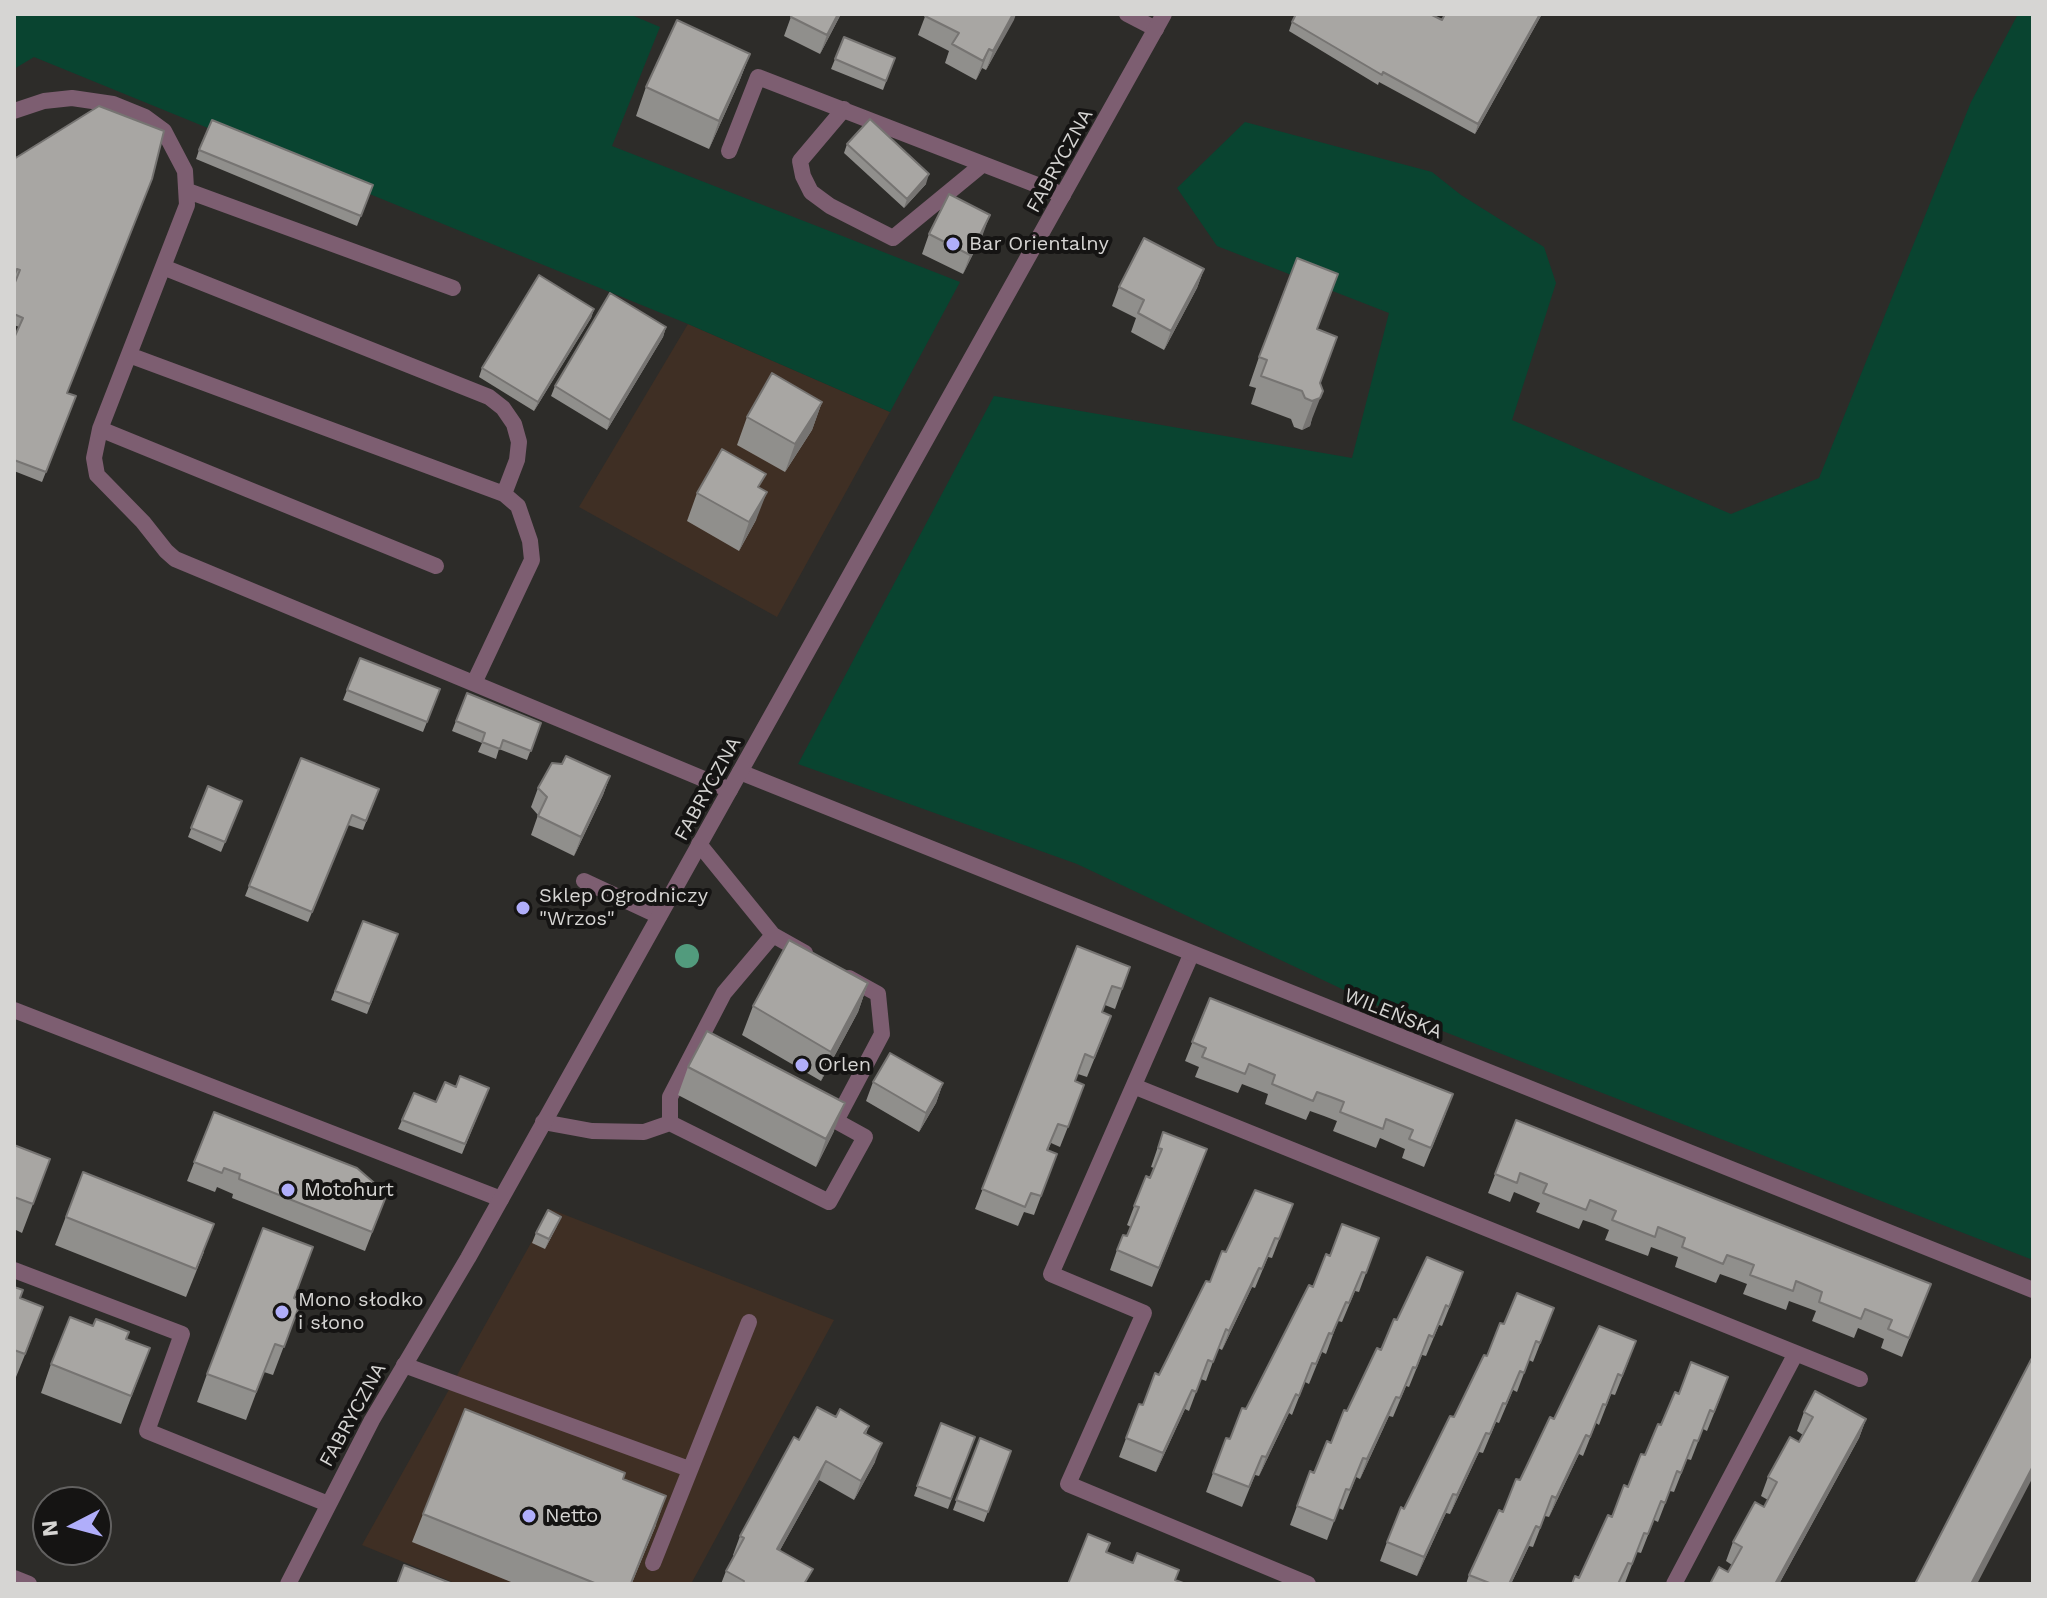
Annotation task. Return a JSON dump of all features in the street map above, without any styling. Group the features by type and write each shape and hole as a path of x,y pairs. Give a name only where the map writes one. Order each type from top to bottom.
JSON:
{"street":[{"path":"1127,14 1160,21"},
{"name":"FABRYCZNA","path":"288,1584 404,1365 501,1199 1160,21"},
{"path":"729,151 758,77 1063,195"},
{"path":"14,111 44,101 72,98 113,104 145,117 164,131 176,149 188,191 187,205 100,429 94,458 97,475 175,559 730,790"},
{"path":"844,109 800,161 803,176 811,192 830,206 893,238 983,164"},
{"path":"188,191 453,288"},
{"path":"163,267 489,397 503,408 514,424 519,442 517,460 504,494"},
{"path":"129,355 504,494 518,506 525,522 532,560 474,683"},
{"path":"100,429 436,566"},
{"name":"WILEŃSKA","path":"740,772 2033,1290"},
{"path":"543,1122 592,1131 644,1132 670,1123 829,1202 865,1137 836,1121 834,1106 882,1034 878,994 773,935 699,844"},
{"path":"584,881 659,916"},
{"path":"670,1123 670,1097 709,1041 724,993 773,935"},
{"path":"1191,955 1136,1087 1051,1274 1144,1313 1068,1484 1308,1584"},
{"path":"14,1010 501,1199"},
{"path":"1136,1087 1860,1379"},
{"path":"14,1270 182,1334 147,1431 328,1504"},
{"path":"653,1563 749,1322"},
{"path":"1674,1584 1796,1353"},
{"path":"404,1365 689,1469"},
{"path":"14,1578 29,1584"}],"shaded area":[{"path":"688,324 890,412 777,617 579,507"},
{"path":"550,1209 834,1320 691,1584 457,1584 362,1545"}],"green space":[{"path":"14,14 629,14 660,27 612,146 960,282 890,412 688,324 34,57 14,69"},
{"path":"2018,14 2033,14 2033,1260 1378,1006 1077,864 798,764 994,396 1352,458 1389,313 1217,246 1177,188 1245,122 1432,172 1461,195 1544,247 1556,283 1512,420 1731,514 1819,478 1971,102"}],"building":[{"path":"792,14 838,14 827,35 791,17"},
{"path":"926,14 1013,14 993,51 989,49 983,61 952,44 959,33"},
{"path":"1296,14 1430,14 1442,20 1445,14 1540,14 1478,124 1383,72 1382,75 1292,22"},
{"path":"677,20 750,54 719,121 646,87"},
{"path":"844,37 895,58 886,81 835,59"},
{"path":"99,106 164,131 152,179 67,393 76,396 46,472 14,460 14,338 23,318 14,314 14,285 20,270 17,269 14,276 14,159"},
{"path":"870,119 929,174 907,199 847,144"},
{"path":"212,120 373,185 361,216 199,150"},
{"path":"949,194 990,215 970,255 929,234"},
{"path":"1144,238 1204,269 1171,331 1138,313 1144,300 1119,287"},
{"path":"1297,258 1338,274 1317,329 1337,337 1320,383 1323,391 1320,398 1312,401 1305,398 1302,391 1261,376 1267,360 1259,357"},
{"path":"539,275 594,309 538,402 482,368"},
{"path":"610,293 666,327 610,420 555,386"},
{"path":"772,373 822,402 795,444 747,417"},
{"path":"722,449 766,474 758,487 767,492 749,522 697,493"},
{"path":"360,658 440,689 427,722 347,690"},
{"path":"467,693 541,723 531,751 503,740 500,749 482,742 485,733 456,721"},
{"path":"566,756 610,776 581,837 538,816 547,797 538,788 552,763 562,764"},
{"path":"301,758 379,789 366,821 352,815 312,912 249,886"},
{"path":"208,786 242,801 225,842 191,828"},
{"path":"363,921 398,934 370,1004 335,991"},
{"path":"789,940 868,983 831,1052 753,1006"},
{"path":"1077,946 1130,967 1122,989 1112,986 1102,1012 1111,1016 1094,1058 1085,1054 1075,1081 1084,1085 1068,1127 1058,1124 1047,1150 1057,1154 1041,1196 1031,1193 1025,1207 982,1189"},
{"path":"1210,998 1453,1094 1431,1148 1409,1139 1413,1130 1386,1119 1383,1129 1340,1112 1344,1102 1317,1092 1313,1101 1272,1084 1275,1075 1249,1064 1245,1074 1202,1057 1206,1048 1192,1042"},
{"path":"707,1031 845,1103 826,1139 688,1067"},
{"path":"890,1053 943,1083 926,1113 873,1082"},
{"path":"460,1076 489,1088 465,1144 402,1120 414,1093 436,1102 445,1082 456,1087"},
{"name":"Motohurt","path":"214,1112 357,1168 387,1194 372,1232 239,1179 240,1174 224,1168 222,1173 194,1162"},
{"path":"1516,1120 1931,1284 1909,1338 1888,1329 1892,1320 1865,1309 1861,1319 1819,1302 1822,1292 1796,1281 1793,1291 1750,1275 1754,1265 1727,1255 1723,1264 1682,1247 1685,1238 1658,1227 1655,1237 1612,1220 1616,1211 1590,1200 1586,1210 1543,1193 1547,1184 1520,1173 1517,1183 1495,1174"},
{"path":"1163,1132 1207,1149 1159,1268 1117,1250 1123,1235 1127,1236 1139,1207 1134,1206 1146,1176 1150,1178 1162,1149 1158,1148"},
{"path":"14,1145 50,1159 33,1204 14,1197"},
{"path":"83,1172 214,1224 196,1269 66,1217"},
{"path":"1255,1190 1293,1204 1279,1239 1275,1238 1229,1331 1226,1329 1213,1362 1208,1360 1196,1392 1192,1390 1163,1453 1126,1438 1155,1373 1159,1375 1206,1281 1210,1282 1222,1251 1226,1252"},
{"path":"548,1210 561,1217 549,1239 536,1233"},
{"path":"1342,1224 1379,1238 1366,1273 1362,1272 1316,1364 1312,1363 1299,1396 1296,1394 1249,1487 1213,1473 1226,1438 1230,1439 1242,1408 1246,1409 1309,1285 1313,1287 1326,1254 1330,1256"},
{"path":"263,1228 313,1247 294,1298 301,1301 284,1347 275,1344 256,1392 207,1374"},
{"path":"1427,1257 1463,1272 1449,1307 1446,1305 1433,1337 1429,1335 1416,1368 1413,1367 1400,1398 1396,1397 1367,1459 1363,1458 1350,1490 1346,1489 1334,1521 1297,1506 1310,1471 1314,1473 1327,1441 1331,1443 1344,1410 1347,1411 1377,1348 1381,1350"},
{"path":"14,1287 23,1290 20,1298 43,1307 25,1354 14,1350"},
{"path":"1517,1293 1554,1308 1540,1343 1536,1341 1524,1373 1520,1371 1490,1434 1486,1433 1424,1557 1387,1542 1401,1507 1404,1509 1450,1416 1454,1417 1484,1355 1487,1356 1500,1323 1504,1324"},
{"path":"70,1317 93,1326 96,1319 112,1325 129,1332 126,1339 150,1348 131,1396 51,1364"},
{"path":"1599,1326 1636,1341 1622,1376 1618,1374 1590,1437 1586,1435 1556,1498 1552,1496 1540,1528 1536,1526 1509,1584 1492,1584 1469,1575 1499,1510 1503,1512 1516,1479 1520,1480 1550,1417 1554,1419"},
{"path":"2033,1356 2033,1466 1971,1584 1915,1584"},
{"path":"1691,1362 1728,1377 1714,1412 1710,1410 1698,1441 1694,1440 1681,1473 1677,1471 1665,1503 1661,1501 1648,1534 1644,1533 1632,1564 1628,1563 1618,1584 1572,1584 1575,1576 1579,1578 1608,1515 1612,1517 1624,1485 1628,1487 1641,1454 1645,1455 1675,1392 1679,1394"},
{"path":"1815,1391 1866,1419 1775,1584 1710,1584 1719,1567 1728,1572 1742,1547 1733,1542 1755,1502 1764,1507 1777,1482 1768,1477 1790,1437 1799,1442 1813,1417 1804,1412"},
{"path":"817,1407 836,1417 840,1409 869,1426 864,1433 882,1443 861,1481 826,1461 777,1549 813,1569 804,1584 743,1584 744,1581 726,1571 744,1538 740,1536 794,1437 799,1440"},
{"name":"Netto","path":"465,1409 625,1473 623,1479 666,1496 631,1583 635,1584 597,1584 423,1514"},
{"path":"941,1423 975,1437 951,1499 917,1486"},
{"path":"980,1438 1011,1451 988,1512 956,1500"},
{"path":"1088,1534 1110,1543 1106,1552 1133,1563 1137,1553 1179,1570 1175,1580 1186,1584 1068,1584"},
{"path":"404,1565 453,1584 397,1584"}],"place":[{"name":"Bar Orientalny","path":"953,244"},
{"name":"Sklep Ogrodniczy \"Wrzos\"","path":"523,908"},
{"name":"Orlen","path":"802,1065"},
{"name":"Motohurt","path":"288,1190"},
{"name":"Mono słodko i słono","path":"282,1312"},
{"name":"Netto","path":"529,1516"}]}
